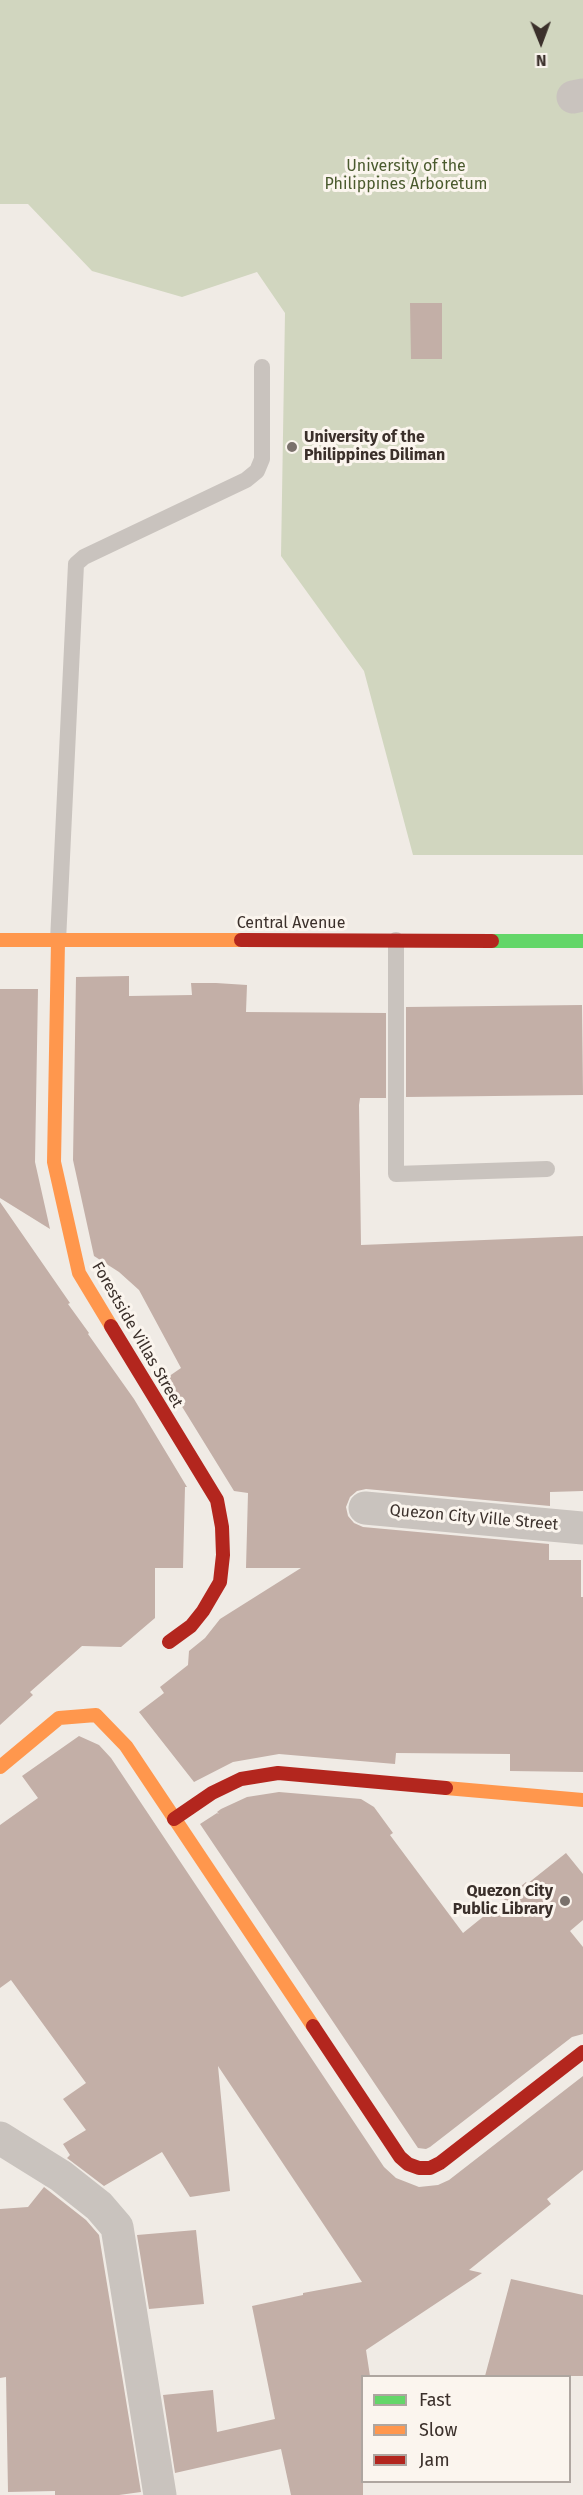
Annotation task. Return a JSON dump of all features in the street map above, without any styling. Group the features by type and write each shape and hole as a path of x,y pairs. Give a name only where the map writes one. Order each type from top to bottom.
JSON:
{"street":[{"name":"Central Avenue","path":"0,940 583,940"},
{"name":"Forestside Villas Street","path":"58,941 54,1162 79,1273 217,1500 222,1527 223,1556 220,1582 191,1626 169,1642"},
{"name":"Quezon City Ville Street","path":"365,1508 583,1528"},
{"path":"0,1767 59,1718 96,1715 126,1746 394,2147 408,2164 419,2168 430,2168 440,2163 583,2052"},
{"path":"174,1819 212,1793 241,1779 278,1773 583,1800"},
{"path":"0,2138 61,2176 99,2206 117,2228 160,2495"}],"lane":[{"path":"58,941 76,564 84,557 246,480 257,471 262,459 262,367"},
{"path":"396,940 396,1174 547,1169"}],"green space":[{"name":"University of the Philippines Arboretum","path":"0,0 583,0 583,855 413,855 364,671 281,556 285,313 257,272 182,297 92,271 28,204 0,204"}],"building":[{"path":"410,303 442,303 442,359 411,359"},
{"path":"129,976 129,996 192,995 191,983 247,985 246,1012 386,1013 386,1098 360,1098 359,1105 361,1245 583,1236 583,1491 550,1492 550,1506 366,1489 357,1491 350,1497 346,1507 348,1516 354,1523 363,1527 549,1544 549,1560 581,1560 583,1772 510,1771 510,1754 396,1753 395,1764 279,1754 233,1762 194,1782 139,1712 164,1693 160,1687 188,1665 189,1651 205,1638 220,1619 301,1568 246,1568 248,1493 234,1491 165,1379 181,1368 139,1290 119,1272 94,1256 73,1160 76,977"},
{"path":"0,989 38,989 35,1162 50,1229 0,1198"},
{"path":"582,1005 583,1095 406,1097 406,1007"},
{"path":"0,1202 134,1399 187,1487 185,1487 183,1568 155,1568 155,1618 121,1647 82,1646 30,1692 33,1695 0,1725"},
{"path":"79,1736 99,1745 111,1758 384,2167 396,2178 419,2187 438,2185 449,2180 583,2076 583,2170 547,2199 551,2204 469,2270 482,2273 366,2350 370,2375 361,2375 363,2495 291,2495 281,2449 175,2473 163,2395 213,2390 217,2432 275,2419 252,2306 303,2295 303,2293 362,2282 218,2066 230,2191 190,2197 162,2152 104,2186 67,2158 70,2155 63,2144 86,2130 63,2099 86,2083 11,1980 0,1988 0,1825 38,1798 22,1776"},
{"path":"279,1792 361,1799 374,1807 393,1833 390,1835 463,1933 566,1853 583,1874 583,1920 570,1931 583,1947 583,2034 572,2037 430,2147 418,2148 200,1824 217,1813 219,1814 217,1812 221,1809 247,1797"},
{"path":"44,2187 86,2220 99,2235 141,2492 119,2495 55,2495 55,2491 8,2492 6,2377 0,2378 0,2209 28,2207"},
{"path":"196,2230 204,2304 149,2309 137,2235"},
{"path":"511,2279 583,2295 583,2376 485,2375"}],"traffic: fast":[{"path":"492,941 583,941"}],"traffic: slow":[{"path":"0,940 241,940"},
{"path":"58,941 54,1162 79,1273 111,1326"},
{"path":"0,1767 59,1718 96,1715 126,1746 313,2026"},
{"path":"446,1788 583,1800"}],"traffic: jam":[{"path":"241,940 492,941"},
{"path":"111,1326 217,1500 222,1527 223,1555 220,1582 191,1626 169,1642"},
{"path":"174,1819 212,1793 241,1779 278,1773 446,1788"},
{"path":"313,2026 400,2157 408,2164 419,2168 430,2168 440,2163 583,2052"}],"place":[{"name":"University of the Philippines Diliman","path":"292,447"},
{"name":"Quezon City Public Library","path":"565,1901"}]}
